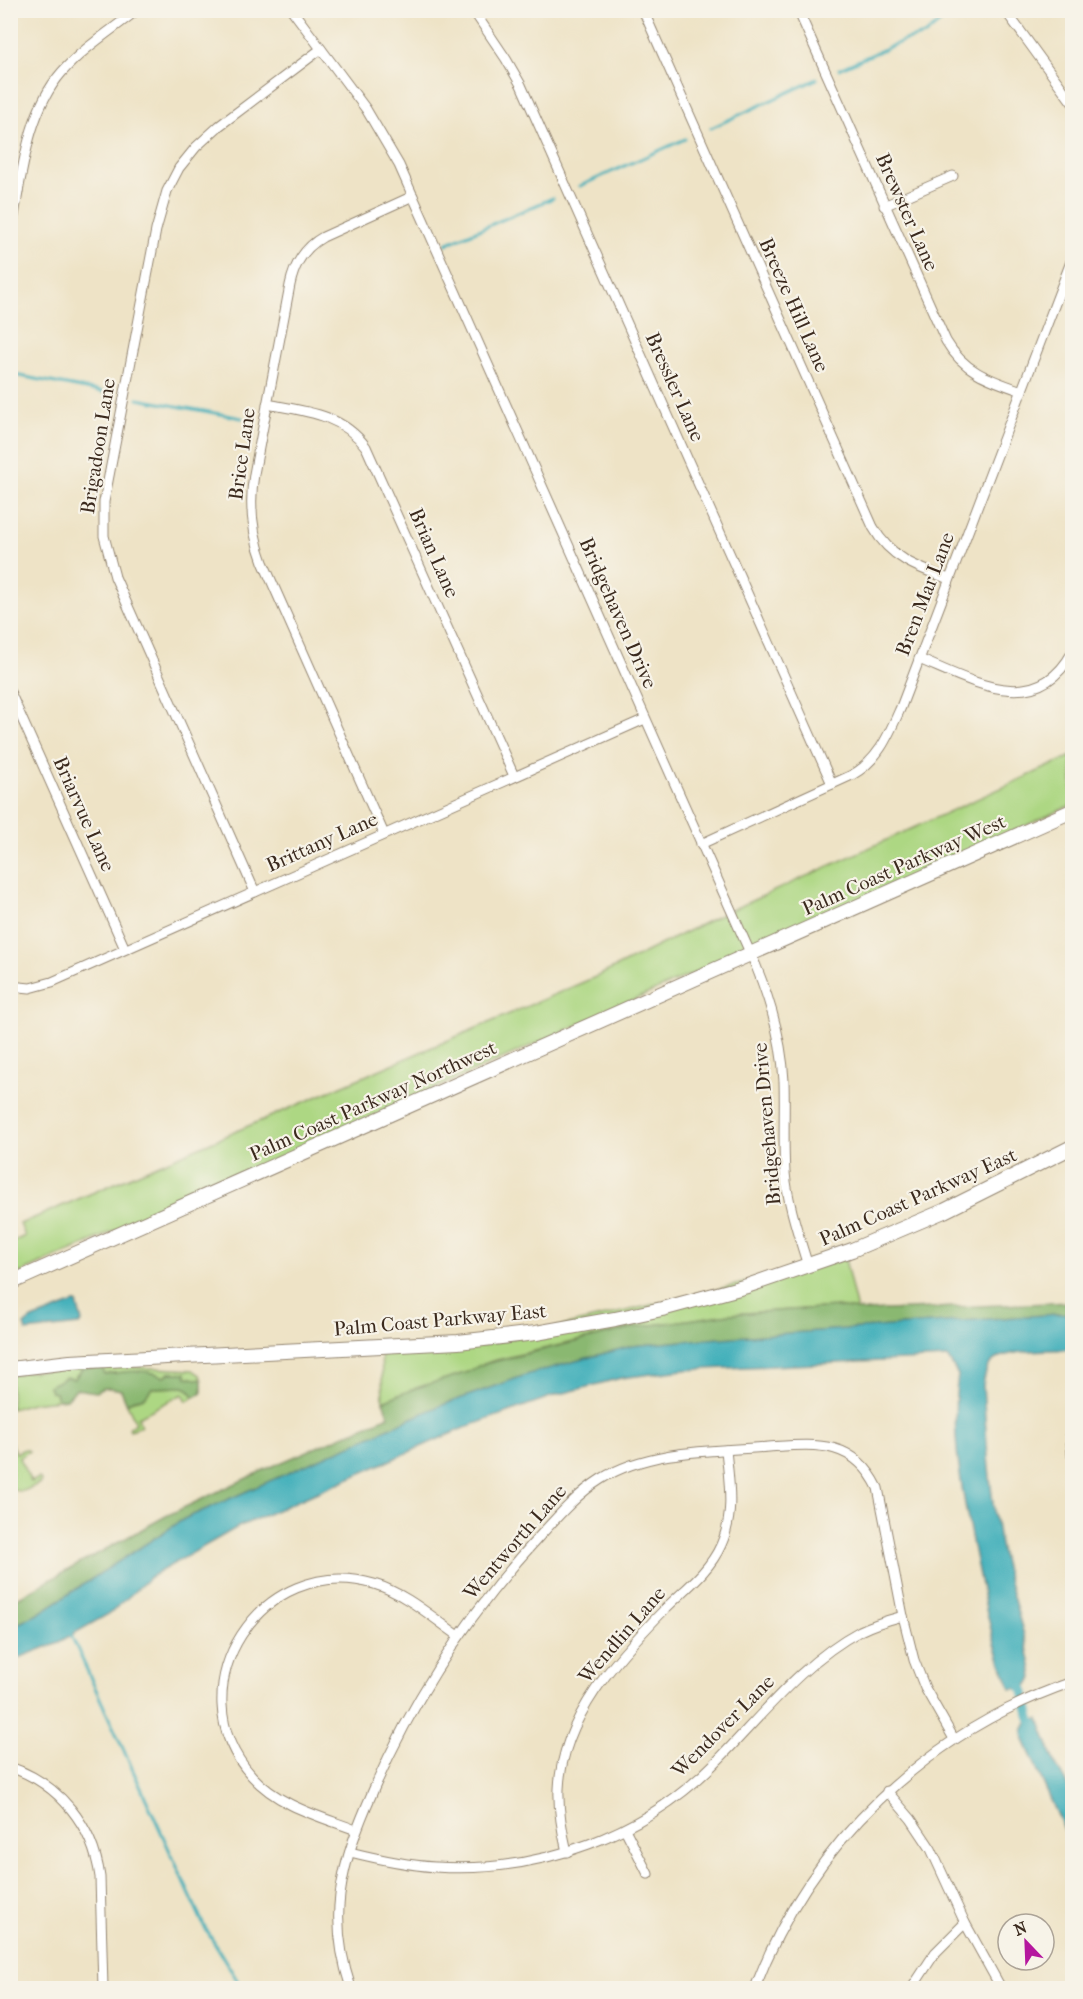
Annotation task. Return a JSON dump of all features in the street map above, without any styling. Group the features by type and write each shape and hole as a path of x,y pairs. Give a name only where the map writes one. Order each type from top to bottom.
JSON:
{"main road":[{"name":"Palm Coast Parkway West","path":"751,954 1072,811"},
{"name":"Palm Coast Parkway Northwest","path":"10,1283 751,954"},
{"name":"Palm Coast Parkway East","path":"10,1369 70,1362 413,1346 536,1333 662,1309 808,1266 874,1241 936,1215 1072,1147"}],"street":[{"path":"10,237 30,136 44,99 60,74 73,61 137,10"},
{"name":"Bridgehaven Drive","path":"292,10 373,120 399,165 751,954 770,1004 781,1047 784,1083 785,1175 808,1266"},
{"name":"Bressler Lane","path":"473,10 506,58 521,85 832,784"},
{"name":"Breeze Hill Lane","path":"643,10 873,527 885,545 897,556 913,566 949,579"},
{"name":"Brewster Lane","path":"798,10 884,206 941,332 954,355 978,374 1022,392"},
{"path":"1005,10 1072,102"},
{"name":"Brigadoon Lane","path":"255,892 115,577 104,536 104,502 156,230 167,190 179,168 203,140 321,49"},
{"path":"884,206 953,176"},
{"name":"Brice Lane","path":"384,834 258,548 251,509 252,482 291,278 303,254 329,233 413,196"},
{"name":"Bren Mar Lane","path":"701,844 863,768 883,746 901,707 1072,259"},
{"name":"Brian Lane","path":"267,404 333,418 354,433 366,447 514,776"},
{"path":"919,659 984,686 1000,690 1017,690 1035,687 1050,678 1061,669 1072,653"},
{"name":"Briarvue Lane","path":"10,692 124,949"},
{"name":"Brittany Lane","path":"10,986 30,988 44,985 645,719"},
{"path":"1070,1430 1072,1456"},
{"name":"Wentworth Lane","path":"351,1989 342,1957 340,1895 356,1830 388,1758 419,1700 459,1636 525,1552 570,1504 595,1483 623,1467 646,1460 726,1450 816,1444 838,1449 860,1463 875,1482 880,1495 903,1616 921,1679 954,1739"},
{"name":"Wendlin Lane","path":"567,1852 560,1820 558,1787 570,1736 582,1710 600,1683 641,1634 704,1571 716,1555 725,1534 730,1510 726,1450"},
{"path":"356,1830 280,1800 252,1776 238,1758 226,1728 222,1695 230,1657 240,1636 254,1617 284,1594 307,1584 343,1580 374,1584 392,1591 459,1636"},
{"name":"Wendover Lane","path":"350,1852 391,1862 447,1868 519,1863 567,1852 625,1829 652,1814 695,1782 771,1704 830,1651 871,1625 903,1616"},
{"path":"756,1989 777,1938 810,1881 846,1833 887,1791 954,1739 1006,1710 1072,1682"},
{"path":"10,1767 33,1777 58,1795 75,1813 90,1839 96,1854 100,1877 103,1989"},
{"path":"887,1791 925,1839 1000,1989"},
{"path":"625,1829 648,1874"},
{"path":"912,1989 935,1953 965,1923"}],"green space":[{"path":"1072,756 1072,805 11,1277 10,1243 25,1236 20,1224 600,975 714,918"},
{"path":"845,1259 857,1311 837,1307 730,1314 632,1328 492,1361 469,1372 383,1401 381,1352 483,1345"},
{"path":"1072,1302 1072,1313 632,1346 526,1375 437,1407 184,1519 38,1614 11,1627 10,1602 166,1516 266,1469 389,1416 383,1401 468,1372 480,1365 632,1328 730,1314 837,1307 865,1311"},
{"path":"103,1367 193,1370 200,1375 202,1380 186,1377 185,1373 169,1373 164,1377 143,1372 103,1374"},
{"path":"103,1367 104,1374 143,1371 164,1377 169,1373 186,1373 186,1377 202,1380 202,1392 195,1397 183,1387 152,1388 145,1397 132,1400 127,1404 121,1390 105,1388 96,1392 76,1389 67,1399 58,1400 56,1393 51,1392 49,1386 66,1377 74,1379 83,1368"},
{"path":"83,1368 73,1379 61,1380 49,1386 56,1393 58,1400 32,1403 11,1409 11,1376 24,1372"},
{"path":"183,1387 195,1396 200,1394 187,1401 183,1394 138,1417 141,1426 130,1430 129,1427 136,1423 127,1404 139,1399 152,1388"},
{"path":"11,1442 16,1453 25,1449 29,1451 19,1458 31,1482 39,1478 41,1480 40,1483 26,1490 18,1491 11,1487"}],"water":[{"path":"77,1303 82,1322 79,1325 26,1331 24,1325 30,1320"},
{"path":"1072,1313 1072,1349 1041,1350 1006,1355 990,1364 983,1386 995,1519 1004,1563 1028,1649 1033,1678 1025,1688 1011,1689 994,1642 986,1610 959,1468 955,1422 958,1375 948,1358 683,1370 621,1378 553,1396 466,1427 238,1527 150,1577 112,1612 59,1642 11,1661 11,1627 38,1614 184,1519 437,1407 526,1375 632,1346"},
{"path":"1039,1719 1056,1765 1072,1794 1072,1847 1024,1740 1023,1731 1028,1721"}],"waterway":[{"path":"839,69 905,40 925,35 955,10"},
{"path":"711,128 817,79"},
{"path":"580,186 685,139"},
{"path":"446,244 553,198"},
{"path":"10,374 112,394"},
{"path":"138,399 242,418"},
{"path":"71,1635 205,1928 242,1988"},
{"path":"1019,1676 1035,1733"}]}
